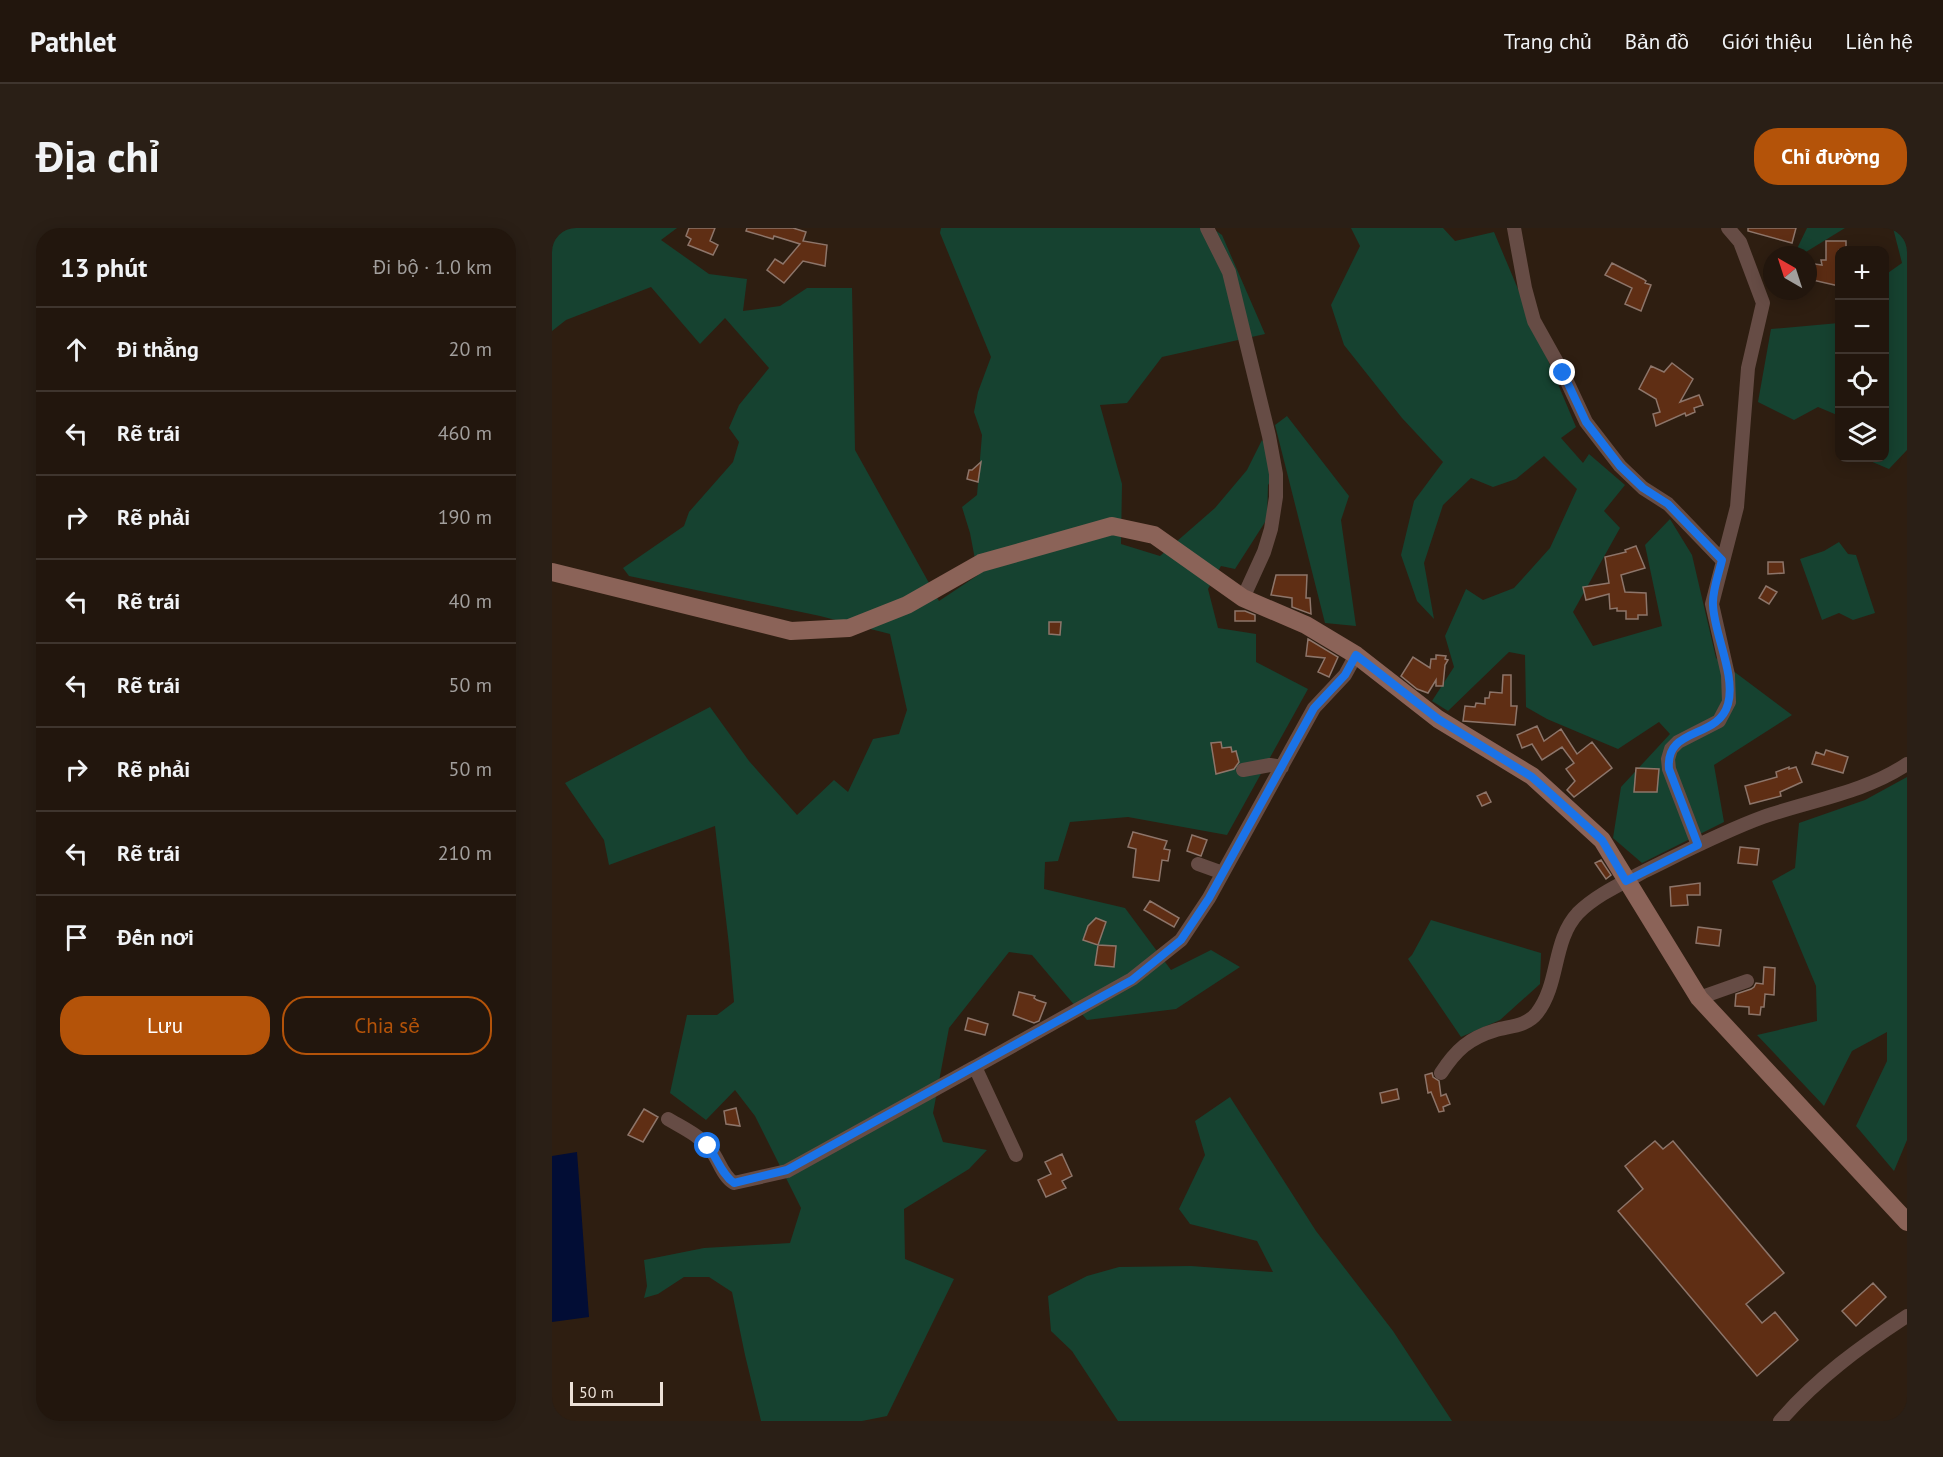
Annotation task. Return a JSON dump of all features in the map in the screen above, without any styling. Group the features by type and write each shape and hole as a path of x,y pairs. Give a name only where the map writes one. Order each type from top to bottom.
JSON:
{"street":[{"path":"1207,228 1228,272 1269,436 1276,474 1276,497 1271,529 1264,552 1243,598"},
{"path":"1514,228 1534,321 1563,373 1586,422 1620,466 1643,488 1668,504 1722,560"},
{"path":"1698,845 1669,769 1668,759 1671,748 1678,742 1719,721 1729,702 1728,675 1712,604 1737,507 1748,368 1763,303 1740,242 1728,228"},
{"path":"552,572 791,631 849,627 907,605 981,563 1112,526 1154,535 1243,598 1306,625 1356,655 1438,719 1532,777 1602,840 1699,998 1907,1222"},
{"path":"668,1119 700,1139 715,1155 726,1175 734,1183 787,1170 1132,980 1181,940 1209,898 1314,708 1345,675 1356,655"},
{"path":"1441,1073 1454,1052 1473,1039 1496,1030 1519,1026 1536,1014 1549,990 1565,931 1579,912 1602,894 1698,845 1763,817 1844,793 1883,778 1907,764"},
{"path":"1243,770 1270,765 1282,767"},
{"path":"1198,864 1223,873"},
{"path":"1699,998 1747,981"},
{"path":"975,1067 1016,1155"},
{"path":"1780,1421 1831,1371 1907,1316"}],"green space":[{"path":"552,228 677,228 661,240 709,274 747,279 743,311 780,306 807,288 852,288 855,450 939,601 978,575 970,533 962,507 977,495 982,435 974,412 978,392 991,357 940,233 941,228 1212,228 1222,235 1265,334 1162,357 1127,403 1100,405 1122,484 1121,544 1160,556 1215,508 1247,470 1262,440 1279,468 1268,485 1267,519 1235,569 1221,566 1208,589 1218,628 1256,634 1256,662 1308,689 1227,835 1128,817 1070,822 1058,861 1045,862 1044,889 1125,908 1171,970 1211,950 1240,967 1176,1009 1087,1020 1032,955 1009,952 949,1028 933,1113 943,1142 987,1150 969,1169 904,1209 905,1259 954,1279 887,1416 862,1421 761,1421 732,1292 709,1277 684,1277 658,1294 644,1298 647,1286 644,1260 704,1248 790,1243 801,1208 755,1116 735,1090 706,1120 670,1093 687,1015 717,1015 734,1002 715,826 609,865 604,840 565,783 710,707 749,761 797,815 834,780 848,792 873,739 899,734 907,710 890,634 820,616 629,576 623,568 684,526 689,512 733,462 739,442 729,428 739,405 769,368 725,318 700,344 651,287 566,320 552,331"},
{"path":"1351,228 1443,228 1455,241 1494,232 1576,427 1561,438 1583,463 1589,454 1625,485 1604,511 1620,528 1573,612 1593,646 1662,626 1645,545 1670,519 1692,555 1716,658 1792,715 1714,765 1724,822 1642,863 1613,838 1621,787 1670,734 1659,722 1618,749 1547,719 1526,707 1525,655 1509,652 1448,711 1432,701 1454,667 1445,636 1466,589 1483,600 1514,588 1550,548 1577,489 1544,456 1516,479 1493,487 1471,478 1443,505 1424,563 1434,619 1417,601 1401,555 1414,501 1443,462 1402,418 1344,345 1331,305 1360,246"},
{"path":"1807,228 1845,228 1816,246 1798,246"},
{"path":"1893,228 1907,228 1907,450 1889,469 1872,462 1889,462 1889,272 1902,263"},
{"path":"1835,323 1835,414 1818,407 1794,420 1758,402 1771,329"},
{"path":"1287,416 1349,496 1341,520 1356,626 1325,623 1275,425"},
{"path":"1839,542 1848,554 1856,555 1875,613 1853,620 1839,613 1822,620 1800,559 1824,551"},
{"path":"1907,777 1907,1140 1894,1171 1856,1126 1887,1061 1887,1032 1852,1051 1824,1106 1757,1035 1817,1021 1816,986 1772,881 1795,868 1799,823 1865,800"},
{"path":"1431,920 1541,953 1540,984 1500,1020 1461,1037 1408,959"},
{"path":"1230,1097 1316,1231 1393,1331 1452,1421 1118,1421 1072,1351 1051,1331 1048,1296 1087,1276 1119,1267 1191,1266 1273,1272 1257,1241 1190,1224 1179,1209 1205,1155 1195,1121"}],"water":[{"path":"577,1152 589,1317 552,1322 552,1156"}],"building":[{"path":"689,228 715,228 710,241 718,245 713,255 688,245 691,239 686,236"},
{"path":"747,228 793,228 806,232 803,241 827,245 825,266 803,261 784,283 767,270 775,259 783,264 800,244 746,231"},
{"path":"1748,228 1796,228 1792,243 1748,231"},
{"path":"1826,241 1846,241 1846,246 1835,246 1835,285 1817,281 1817,264 1822,265 1821,260 1826,260"},
{"path":"1612,263 1651,285 1641,311 1625,304 1632,288 1605,275"},
{"path":"1672,363 1693,379 1680,402 1699,395 1703,405 1694,408 1695,412 1686,416 1685,413 1656,426 1653,414 1660,412 1656,399 1639,389 1651,366 1664,372"},
{"path":"981,462 978,482 967,479 969,470"},
{"path":"1636,546 1645,568 1621,575 1625,592 1646,593 1647,615 1638,615 1638,619 1626,619 1626,611 1617,611 1617,608 1610,609 1609,594 1586,600 1583,587 1609,583 1605,557 1626,552 1625,550"},
{"path":"1768,562 1783,562 1784,573 1768,574"},
{"path":"1276,575 1307,575 1306,598 1310,598 1311,614 1292,607 1292,598 1271,595"},
{"path":"1766,586 1777,592 1769,604 1759,598"},
{"path":"1235,611 1245,611 1255,615 1255,621 1235,621"},
{"path":"1049,622 1061,622 1060,635 1049,634"},
{"path":"1308,639 1338,657 1329,677 1318,672 1325,658 1306,656"},
{"path":"1436,655 1446,656 1445,659 1448,660 1445,665 1443,686 1436,686 1436,680 1428,693 1417,689 1401,676 1413,657 1430,668 1431,659 1436,659"},
{"path":"1503,675 1511,675 1511,706 1517,706 1515,725 1463,721 1465,706 1475,707 1476,703 1485,704 1485,698 1489,698 1490,692 1502,693"},
{"path":"1537,726 1544,741 1561,729 1577,754 1592,742 1612,768 1574,797 1567,790 1575,781 1566,769 1574,763 1562,747 1542,760 1532,744 1522,748 1517,735"},
{"path":"1221,742 1222,748 1231,747 1232,752 1236,751 1239,762 1234,769 1216,774 1211,743"},
{"path":"1826,750 1848,757 1843,773 1812,764 1816,752 1824,755"},
{"path":"1789,767 1789,769 1796,767 1802,782 1780,792 1781,796 1750,804 1745,786 1777,777 1776,772"},
{"path":"1636,768 1659,769 1657,792 1634,792"},
{"path":"1486,792 1491,802 1482,806 1477,796"},
{"path":"1133,832 1167,841 1164,849 1170,850 1168,861 1162,860 1159,881 1133,877 1136,849 1128,847"},
{"path":"1192,835 1207,840 1201,856 1187,851"},
{"path":"1740,847 1759,849 1757,865 1738,863"},
{"path":"1601,860 1611,875 1606,879 1595,863"},
{"path":"1700,883 1700,895 1687,895 1688,905 1671,906 1670,887"},
{"path":"1150,901 1179,918 1174,927 1144,910"},
{"path":"1096,918 1106,922 1098,945 1083,940 1088,926"},
{"path":"1698,927 1721,930 1719,946 1696,943"},
{"path":"1098,945 1116,946 1114,967 1095,965"},
{"path":"1764,967 1775,968 1774,995 1765,994 1764,1007 1761,1007 1760,1015 1749,1014 1749,1007 1735,1006 1736,994 1751,989 1756,983 1763,984"},
{"path":"1019,992 1035,996 1037,1000 1046,1003 1039,1021 1034,1023 1013,1015"},
{"path":"968,1018 988,1024 985,1035 965,1030"},
{"path":"1432,1073 1433,1077 1439,1081 1441,1096 1446,1094 1450,1104 1443,1107 1444,1111 1439,1112 1431,1092 1428,1093 1425,1075"},
{"path":"1397,1089 1399,1099 1382,1103 1380,1093"},
{"path":"736,1108 740,1126 726,1124 724,1111"},
{"path":"644,1109 658,1117 643,1142 628,1135"},
{"path":"1655,1141 1663,1149 1673,1141 1784,1273 1746,1304 1762,1323 1775,1312 1798,1340 1757,1376 1618,1211 1643,1189 1625,1166"},
{"path":"1062,1154 1072,1176 1062,1181 1066,1188 1046,1197 1038,1180 1051,1174 1045,1162"},
{"path":"1873,1283 1886,1297 1856,1326 1842,1311"}],"route":[{"path":"708,1146 726,1175 734,1183 787,1170 1132,980 1181,940 1209,898 1314,708 1345,675 1356,655 1438,719 1532,777 1602,840 1626,881 1698,845 1669,769 1668,759 1671,748 1678,742 1719,721 1729,702 1728,675 1712,604 1722,560 1668,504 1643,488 1620,466 1586,422 1563,373"}]}
